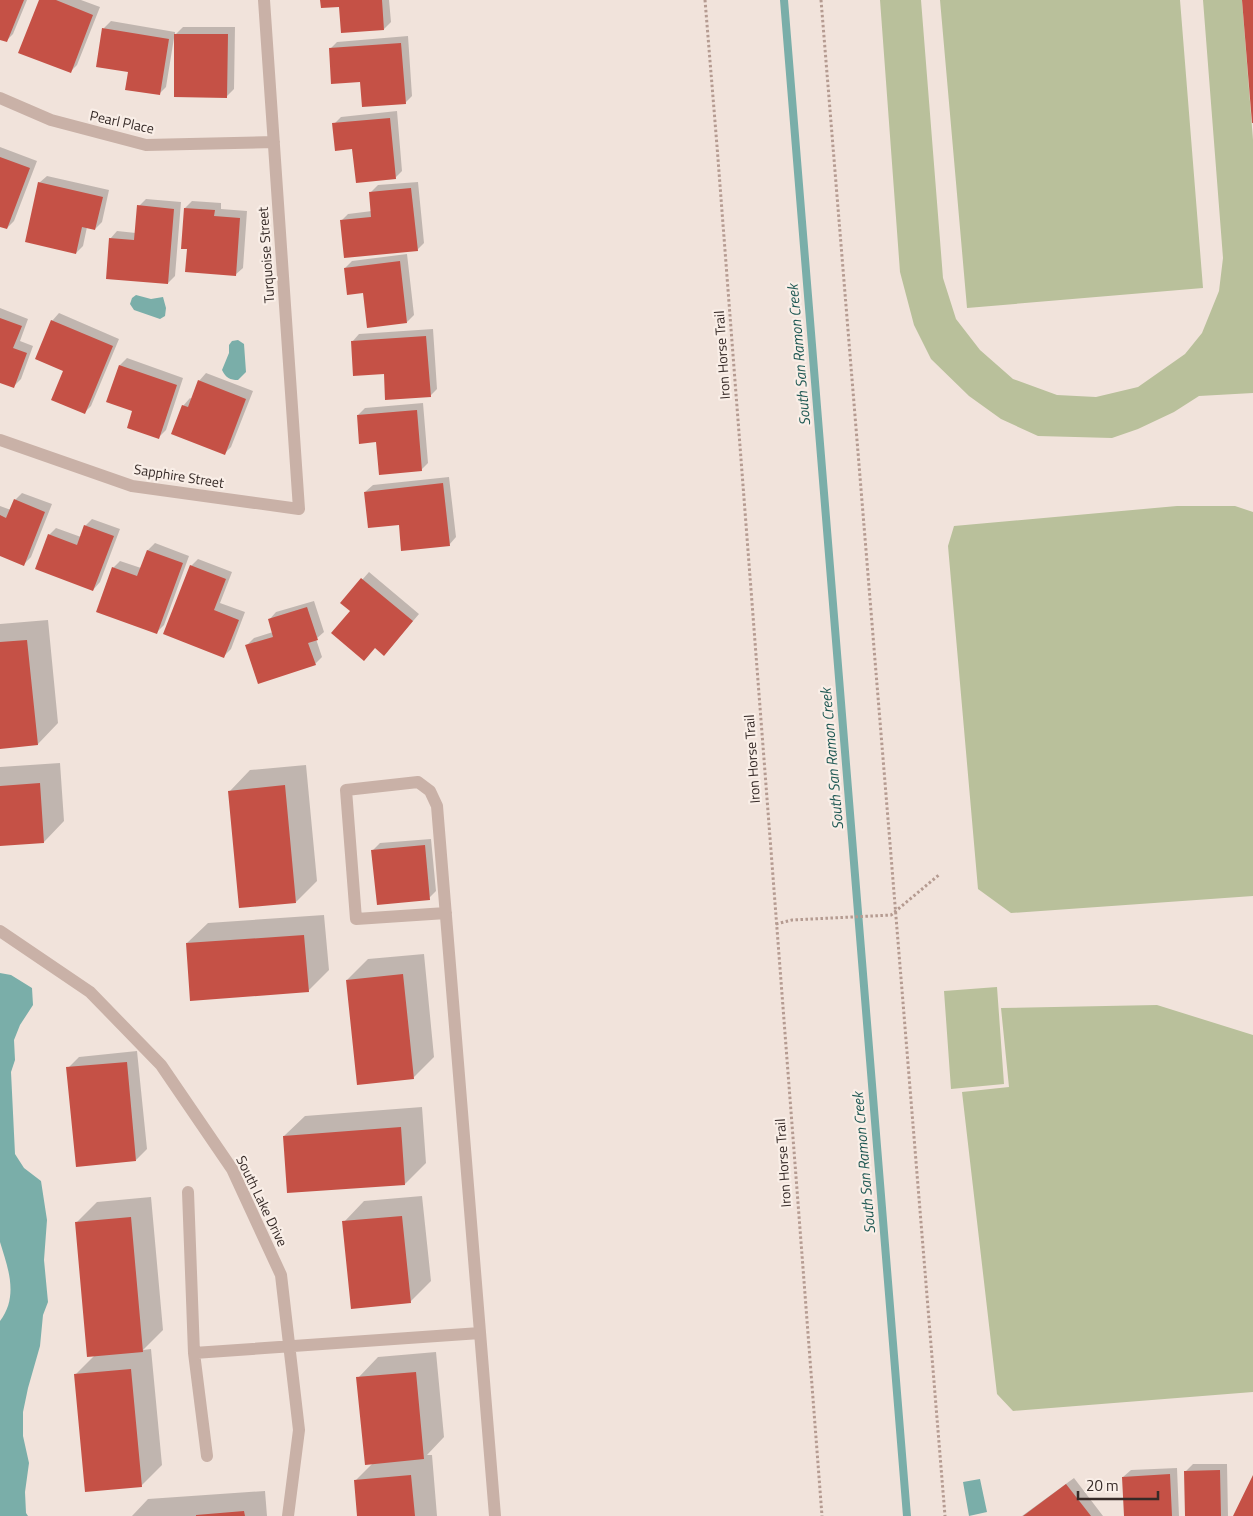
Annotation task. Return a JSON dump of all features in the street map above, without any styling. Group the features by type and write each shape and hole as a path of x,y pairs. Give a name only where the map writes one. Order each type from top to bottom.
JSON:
{"street":[{"name":"Turquoise Street","path":"264,0 299,509"},
{"name":"Pearl Place","path":"0,98 51,120 146,145 274,142"},
{"name":"Sapphire Street","path":"0,440 132,486 299,509"},
{"path":"446,913 356,919 346,790 418,782 430,791 437,806 446,913 495,1516"},
{"name":"South Lake Drive","path":"0,932 90,992 161,1065 232,1169 281,1275 299,1430 288,1516"},
{"path":"188,1192 194,1353 207,1456"},
{"path":"194,1353 480,1332"}],"path":[{"name":"Iron Horse Trail","path":"704,0 717,146 822,1516"},
{"path":"821,0 945,1516"},
{"path":"776,924 792,920 891,915 940,874"}],"green space":[{"path":"880,0 921,0 943,278 956,319 980,350 1013,379 1057,395 1096,397 1138,387 1185,354 1202,333 1219,291 1223,258 1203,0 1242,0 1253,140 1253,393 1199,396 1174,412 1138,429 1112,438 1038,436 1001,419 969,396 931,359 914,325 900,272"},
{"path":"940,0 1180,0 1203,288 967,308"},
{"path":"1177,506 1235,506 1253,512 1253,896 1011,913 978,889 948,546 954,526"},
{"path":"997,987 1004,1084 951,1089 944,991"},
{"path":"1157,1005 1253,1035 1253,1392 1013,1411 997,1394 962,1092 1009,1087 1001,1008"}],"water":[{"path":"136,295 151,299 163,297 166,308 165,316 160,319 134,310 130,304 132,298"},
{"path":"238,340 244,344 246,372 238,380 233,380 228,378 222,370 229,353 229,345 232,341"},
{"path":"0,973 11,975 32,988 33,1005 20,1025 14,1040 15,1060 11,1072 15,1154 24,1168 41,1181 47,1220 44,1260 48,1302 43,1315 40,1346 23,1412 23,1436 29,1463 25,1492 26,1513 28,1516 0,1516 0,1321 9,1302 10,1282 0,1242"},
{"path":"980,1479 987,1512 969,1516 963,1482"}],"building":[{"path":"0,0 24,0 7,42 0,40"},
{"path":"39,0 56,0 93,15 71,73 18,53"},
{"path":"320,0 382,0 384,30 341,33 339,7 321,8"},
{"path":"1242,0 1253,0 1253,123 1252,123"},
{"path":"102,28 169,39 160,95 125,90 128,72 96,67"},
{"path":"174,34 228,34 227,98 174,97"},
{"path":"401,43 406,104 362,107 360,82 331,84 329,48"},
{"path":"390,118 396,179 356,183 352,149 335,151 332,123"},
{"path":"0,157 30,168 7,229 0,227"},
{"path":"38,182 103,197 95,230 82,227 76,254 25,242"},
{"path":"411,188 418,251 344,258 340,220 371,217 369,192"},
{"path":"137,205 174,209 168,284 106,279 109,238 134,240"},
{"path":"184,208 215,210 214,216 240,218 236,276 185,272 187,249 181,249"},
{"path":"400,261 407,323 367,328 363,293 347,295 344,268"},
{"path":"0,318 22,326 13,348 27,353 14,388 0,383"},
{"path":"51,320 113,346 85,414 51,400 63,371 35,359"},
{"path":"426,336 431,397 385,400 384,374 353,376 351,341"},
{"path":"119,365 177,385 159,439 127,428 132,411 106,402"},
{"path":"198,380 246,399 225,455 171,434 182,405 188,407"},
{"path":"417,410 422,471 379,475 376,442 359,444 357,415"},
{"path":"443,483 450,546 401,551 399,525 368,528 364,492"},
{"path":"14,499 45,512 24,566 0,556 0,515 6,518"},
{"path":"84,525 114,536 93,591 35,569 48,534 77,545"},
{"path":"147,550 183,563 157,634 96,612 112,567 137,576"},
{"path":"190,565 226,579 214,610 239,620 224,658 163,634"},
{"path":"361,578 413,621 384,656 375,648 364,661 331,633 350,611 340,603"},
{"path":"307,607 318,640 308,643 316,665 258,684 245,645 273,637 268,619"},
{"path":"27,640 38,745 0,749 0,642"},
{"path":"40,783 44,843 0,846 0,786"},
{"path":"285,785 296,903 239,908 228,791"},
{"path":"425,845 430,900 377,905 371,850"},
{"path":"304,935 309,992 190,1001 186,943"},
{"path":"403,974 414,1079 357,1085 346,980"},
{"path":"127,1062 136,1161 76,1167 66,1067"},
{"path":"401,1127 405,1185 287,1193 283,1136"},
{"path":"402,1216 411,1303 351,1309 342,1221"},
{"path":"131,1217 143,1352 87,1357 75,1222"},
{"path":"131,1369 142,1487 85,1492 74,1374"},
{"path":"416,1372 424,1459 365,1465 356,1377"},
{"path":"1220,1470 1221,1516 1185,1516 1184,1471"},
{"path":"1170,1474 1172,1516 1124,1516 1122,1477"},
{"path":"411,1475 415,1516 357,1516 354,1480"},
{"path":"1253,1475 1253,1516 1233,1516"},
{"path":"1066,1484 1091,1516 1023,1516"},
{"path":"244,1511 245,1516 196,1516 196,1515"}],"waterway":[{"name":"South San Ramon Creek","path":"784,0 907,1516"}]}
